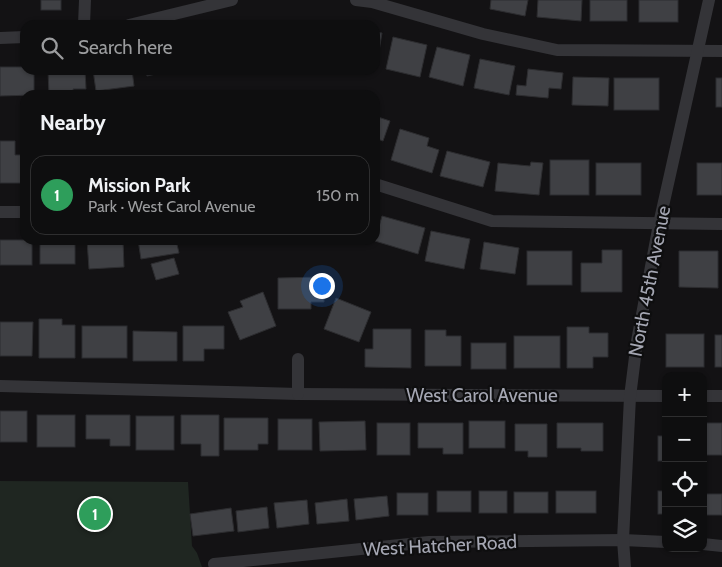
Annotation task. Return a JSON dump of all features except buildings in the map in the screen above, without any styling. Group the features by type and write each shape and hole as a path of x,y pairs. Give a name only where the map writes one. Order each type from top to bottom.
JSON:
{"street":[{"path":"84,20 85,0"},
{"path":"150,20 232,0"},
{"path":"356,0 372,2 483,34 558,50 722,51"},
{"name":"North 45th Avenue","path":"625,567 623,540 630,397 644,300 709,0"},
{"path":"0,38 20,38"},
{"path":"380,186 492,221 722,224"},
{"path":"0,212 20,212"},
{"path":"298,359 298,394"},
{"name":"West Carol Avenue","path":"0,386 298,394 662,396"},
{"path":"707,396 722,396"},
{"name":"West Hatcher Road","path":"215,565 429,542 623,540 662,542"},
{"path":"707,544 722,546"}],"shaded area":[{"path":"0,481 188,482 192,546 197,553 202,567 0,567"}],"place":[{"name":"Mission Park","path":"95,514"}]}
